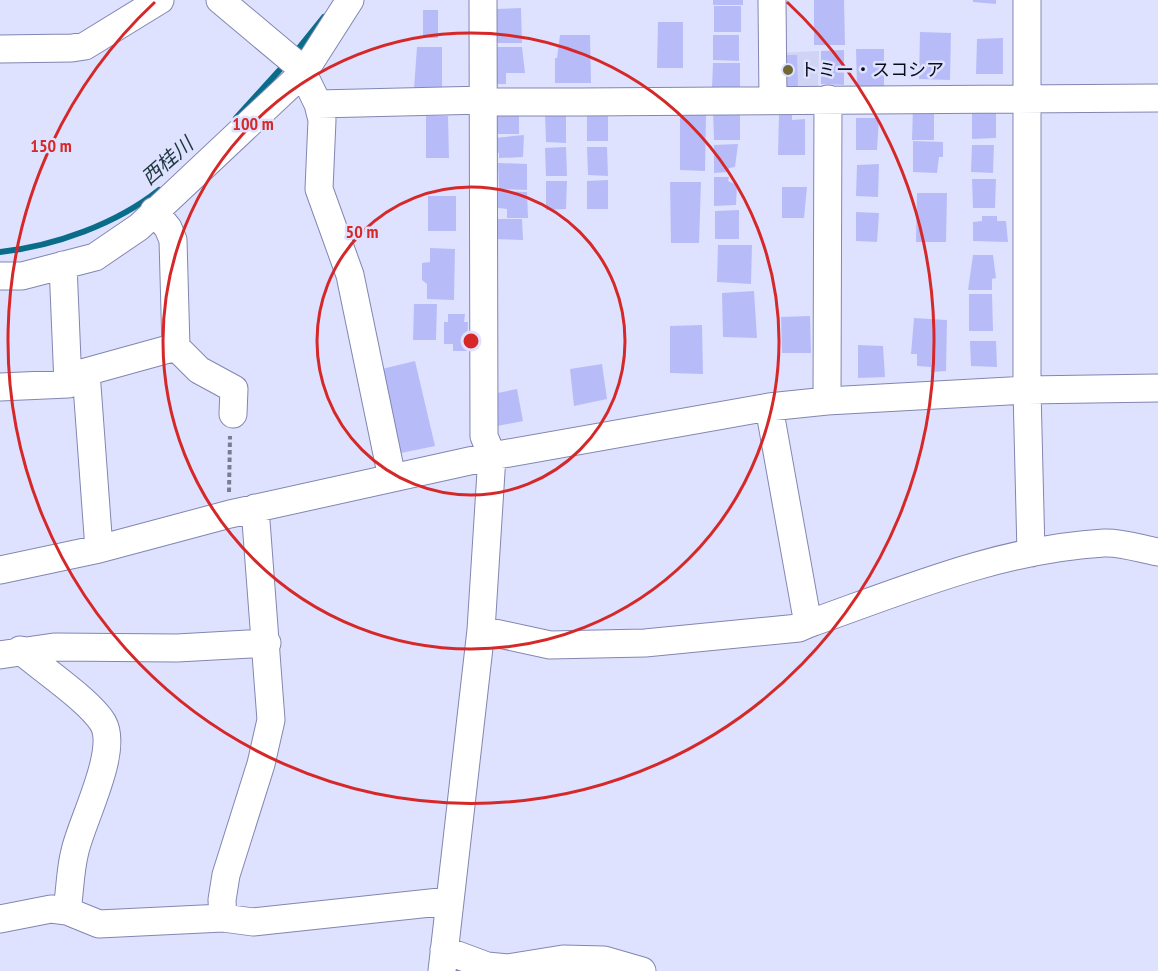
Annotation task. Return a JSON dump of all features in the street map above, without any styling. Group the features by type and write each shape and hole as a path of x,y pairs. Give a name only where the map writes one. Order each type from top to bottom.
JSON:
{"street":[{"path":"0,49 85,46 160,0"},
{"path":"220,0 302,69 318,104 322,120 320,189 350,275 392,478"},
{"path":"0,276 22,276 95,256 139,227 154,211 208,165 302,69 350,0"},
{"path":"483,0 484,436 492,456 481,630 443,961 508,968 562,959 604,960 642,971"},
{"path":"772,0 773,100"},
{"path":"1028,0 1028,390 1031,553"},
{"path":"318,104 485,100 494,102 1158,98"},
{"path":"827,400 828,99"},
{"path":"154,211 168,228 172,240 176,347 199,370 234,389 233,414"},
{"path":"63,265 99,549"},
{"path":"0,387 77,378 176,347"},
{"path":"0,570 99,549 255,508 492,456 769,407 827,400 1028,390 1158,388"},
{"path":"769,407 808,624"},
{"path":"223,918 222,900 226,875 261,764 272,720 255,508"},
{"path":"481,630 550,645 645,643 799,628 975,564 1031,553 1106,543 1158,552"},
{"path":"10,652 54,646 177,648 267,643"},
{"path":"10,652 88,706 103,723 108,740 106,759 74,852 67,910"},
{"path":"0,920 51,909 67,910 99,924 223,918 252,922 449,901"}],"path":[{"path":"228,499 233,414"}],"shaded area":[{"path":"819,51 818,88 777,87 778,53"}],"building":[{"path":"713,0 743,0 743,5 713,5"},
{"path":"814,0 844,0 845,45 814,45"},
{"path":"973,0 996,0 996,4 973,2"},
{"path":"714,6 741,6 741,32 714,32"},
{"path":"521,8 522,43 495,43 496,9"},
{"path":"423,10 438,10 438,38 423,38"},
{"path":"658,22 683,22 683,68 657,68"},
{"path":"920,32 951,33 950,80 919,79"},
{"path":"560,35 590,35 591,83 555,83 555,58 557,58"},
{"path":"713,35 739,35 739,61 713,60"},
{"path":"1003,38 1003,74 976,74 977,39"},
{"path":"417,47 442,47 442,90 414,89"},
{"path":"494,47 522,47 525,73 506,73 506,84 493,84"},
{"path":"856,49 884,49 884,87 857,87"},
{"path":"844,50 844,85 821,84 821,51"},
{"name":"トミー・スコシア","path":"780,55 797,55 798,86 780,87"},
{"path":"713,63 740,63 740,87 712,87"},
{"path":"934,107 934,140 912,140 913,108"},
{"path":"492,110 519,110 519,134 491,134"},
{"path":"713,110 740,110 740,140 714,140"},
{"path":"996,110 996,138 972,139 972,111"},
{"path":"545,112 566,113 566,143 546,142"},
{"path":"587,112 608,112 608,141 587,141"},
{"path":"706,114 705,171 680,170 680,115"},
{"path":"779,114 792,114 792,120 805,119 805,155 778,155"},
{"path":"426,116 448,116 449,158 426,158"},
{"path":"856,118 879,118 877,150 856,150"},
{"path":"524,135 523,157 499,158 499,153 494,153 494,138"},
{"path":"913,141 943,142 943,157 939,157 937,173 913,172"},
{"path":"738,144 735,167 729,168 728,172 714,173 714,145"},
{"path":"972,145 994,145 993,173 971,172"},
{"path":"566,147 567,176 546,176 545,148"},
{"path":"587,147 607,147 608,176 588,175"},
{"path":"498,163 527,164 527,190 499,189"},
{"path":"879,164 878,197 856,196 857,165"},
{"path":"714,177 729,177 728,181 737,185 736,205 714,206"},
{"path":"972,179 996,179 995,208 973,208"},
{"path":"608,180 608,209 587,209 587,181"},
{"path":"546,181 567,181 566,209 546,210"},
{"path":"670,182 701,182 699,243 671,243"},
{"path":"782,187 807,187 804,218 782,218"},
{"path":"498,191 527,192 528,218 507,218 507,209 498,208"},
{"path":"917,193 947,193 946,242 916,242"},
{"path":"428,196 456,196 456,231 428,231"},
{"path":"739,210 739,239 715,239 715,211"},
{"path":"856,212 879,213 877,242 856,241"},
{"path":"982,216 997,216 997,221 1006,221 1008,242 973,241 973,222 982,221"},
{"path":"491,219 522,219 523,240 491,239"},
{"path":"718,245 752,245 751,284 717,282"},
{"path":"430,248 455,249 454,300 427,299 427,284 422,280 422,263 430,262"},
{"path":"973,255 993,255 996,278 992,279 992,290 968,290"},
{"path":"754,291 757,338 723,337 722,293"},
{"path":"969,294 992,294 993,331 969,331"},
{"path":"414,304 437,304 436,340 413,340"},
{"path":"448,314 465,314 464,322 468,322 467,351 453,351 453,344 444,344 444,322 448,322"},
{"path":"810,316 811,353 782,353 781,317"},
{"path":"914,318 947,320 946,371 931,372 931,367 917,366 917,354 911,354"},
{"path":"702,325 703,374 670,373 670,326"},
{"path":"970,341 996,341 997,367 971,366"},
{"path":"858,345 883,346 885,377 858,378"},
{"path":"415,361 435,446 401,453 382,369"},
{"path":"602,364 607,399 574,406 570,369"},
{"path":"517,389 523,421 497,426 492,394"}],"waterway":[{"name":"西桂川","path":"295,53 324,17"},
{"name":"西桂川","path":"236,118 286,63"},
{"name":"西桂川","path":"0,252 42,245 84,232 124,213 159,190"}],"place":[{"name":"トミー・スコシア","path":"788,70"}]}
